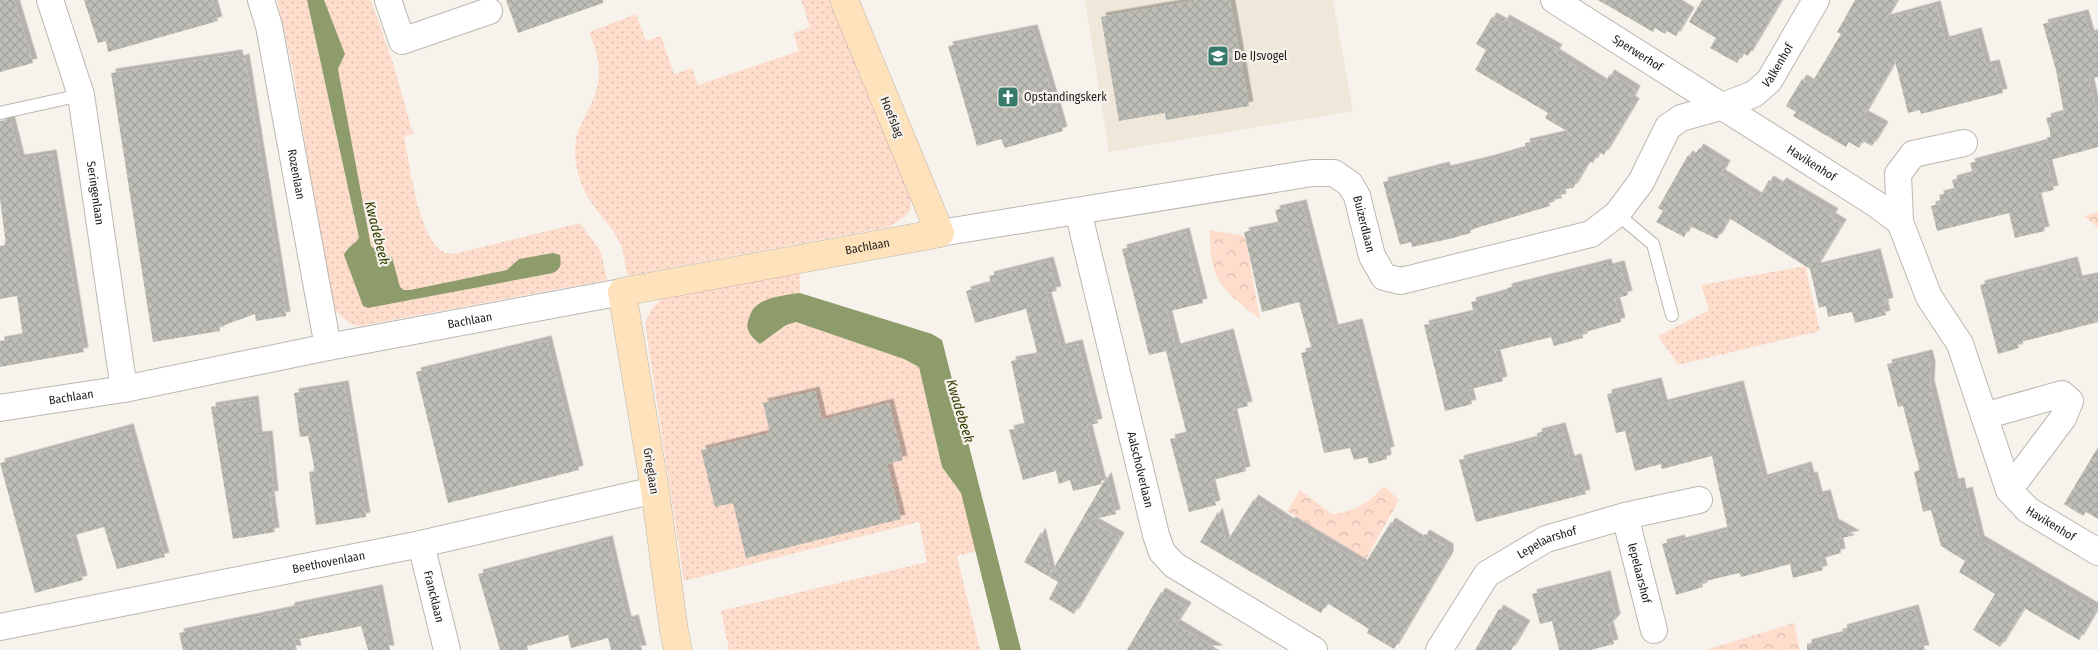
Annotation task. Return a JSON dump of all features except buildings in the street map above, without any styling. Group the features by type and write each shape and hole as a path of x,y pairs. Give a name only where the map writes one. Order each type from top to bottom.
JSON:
{"street":[{"name":"Seringenlaan","path":"50,0 81,95 124,389"},
{"name":"Rozenlaan","path":"261,0 269,26 328,347"},
{"path":"388,0 402,41 489,11"},
{"name":"Hoefslag","path":"844,0 940,233"},
{"name":"Sperwerhof","path":"1554,0 1720,107"},
{"name":"Valkenhof","path":"1720,107 1754,94 1769,82 1816,0"},
{"name":"Buizerdlaan","path":"940,233 1312,173 1334,173 1350,184 1357,196 1372,256 1384,277 1401,281 1591,234 1617,214 1641,182 1668,127 1681,118 1720,107"},
{"name":"Havikenhof","path":"1720,107 1876,204 1900,222"},
{"name":"Havikenhof","path":"1964,143 1913,154 1898,174 1900,222 1929,296 1960,344 2009,490 2028,510 2098,552"},
{"name":"Aalscholverlaan","path":"1078,211 1156,535 1162,552 1174,565 1314,650"},
{"name":"Bachlaan","path":"0,408 124,389 328,347 940,233"},
{"name":"Grieglaan","path":"622,292 678,650"},
{"path":"1984,416 2062,394 2070,401 2063,418 2009,490"},
{"name":"Beethovenlaan","path":"0,627 421,544 654,490"},
{"name":"Lepelaarshof","path":"1439,650 1487,574 1546,540 1625,516 1699,500"},
{"name":"lepelaarshof","path":"1625,516 1654,630"},
{"name":"Francklaan","path":"421,544 447,650"}],"lane":[{"path":"0,113 81,95"},
{"path":"1617,214 1653,244 1672,315"}],"shaded area":[{"name":"De IJsvogel","path":"1085,0 1333,0 1353,111 1109,152"}],"green space":[{"path":"277,0 307,0 359,239 354,245 345,250 364,306 368,308 553,273 519,259 508,270 410,290 404,290 400,287 392,257 371,246 338,69 345,54 324,0 371,0 394,66 413,134 404,136 412,182 422,219 437,246 446,253 458,253 580,223 601,252 607,280 359,326 344,319 332,306 293,70"},
{"path":"801,0 829,0 910,187 911,209 904,217 889,227 628,276 620,243 586,193 580,181 577,168 576,139 596,91 599,72 596,53 589,32 636,14 646,41 661,36 674,74 692,68 698,85 799,51 793,33 810,27"},
{"path":"2098,212 2098,228 2084,216"},
{"path":"1210,230 1245,236 1260,319 1230,295 1217,277 1210,248"},
{"path":"1805,266 1820,331 1678,365 1658,336 1709,310 1701,285"},
{"path":"800,270 800,293 762,302 753,308 748,331 753,339 760,344 786,325 796,322 904,359 919,367 942,467 961,493 977,551 957,556 980,650 729,650 721,611 927,562 919,522 684,581 645,323 652,308 662,299 684,291"},
{"path":"1384,486 1399,500 1366,559 1287,511 1300,490 1332,514 1361,506"},
{"path":"1794,623 1800,650 1706,650"}],"water":[{"path":"307,0 324,0 345,54 338,69 371,246 379,252 392,257 400,287 404,290 410,290 507,270 519,259 553,253 560,255 561,263 558,269 553,273 368,308 363,306 344,255 346,250 359,238"},
{"name":"Kwadebeek","path":"800,293 932,334 942,340 1021,650 1000,650 961,493 942,467 919,367 904,359 796,322 786,325 760,344 750,334 747,325 755,307 770,299"}],"place":[{"name":"De IJsvogel","path":"1218,56"},
{"name":"Opstandingskerk","path":"1008,97"}]}
